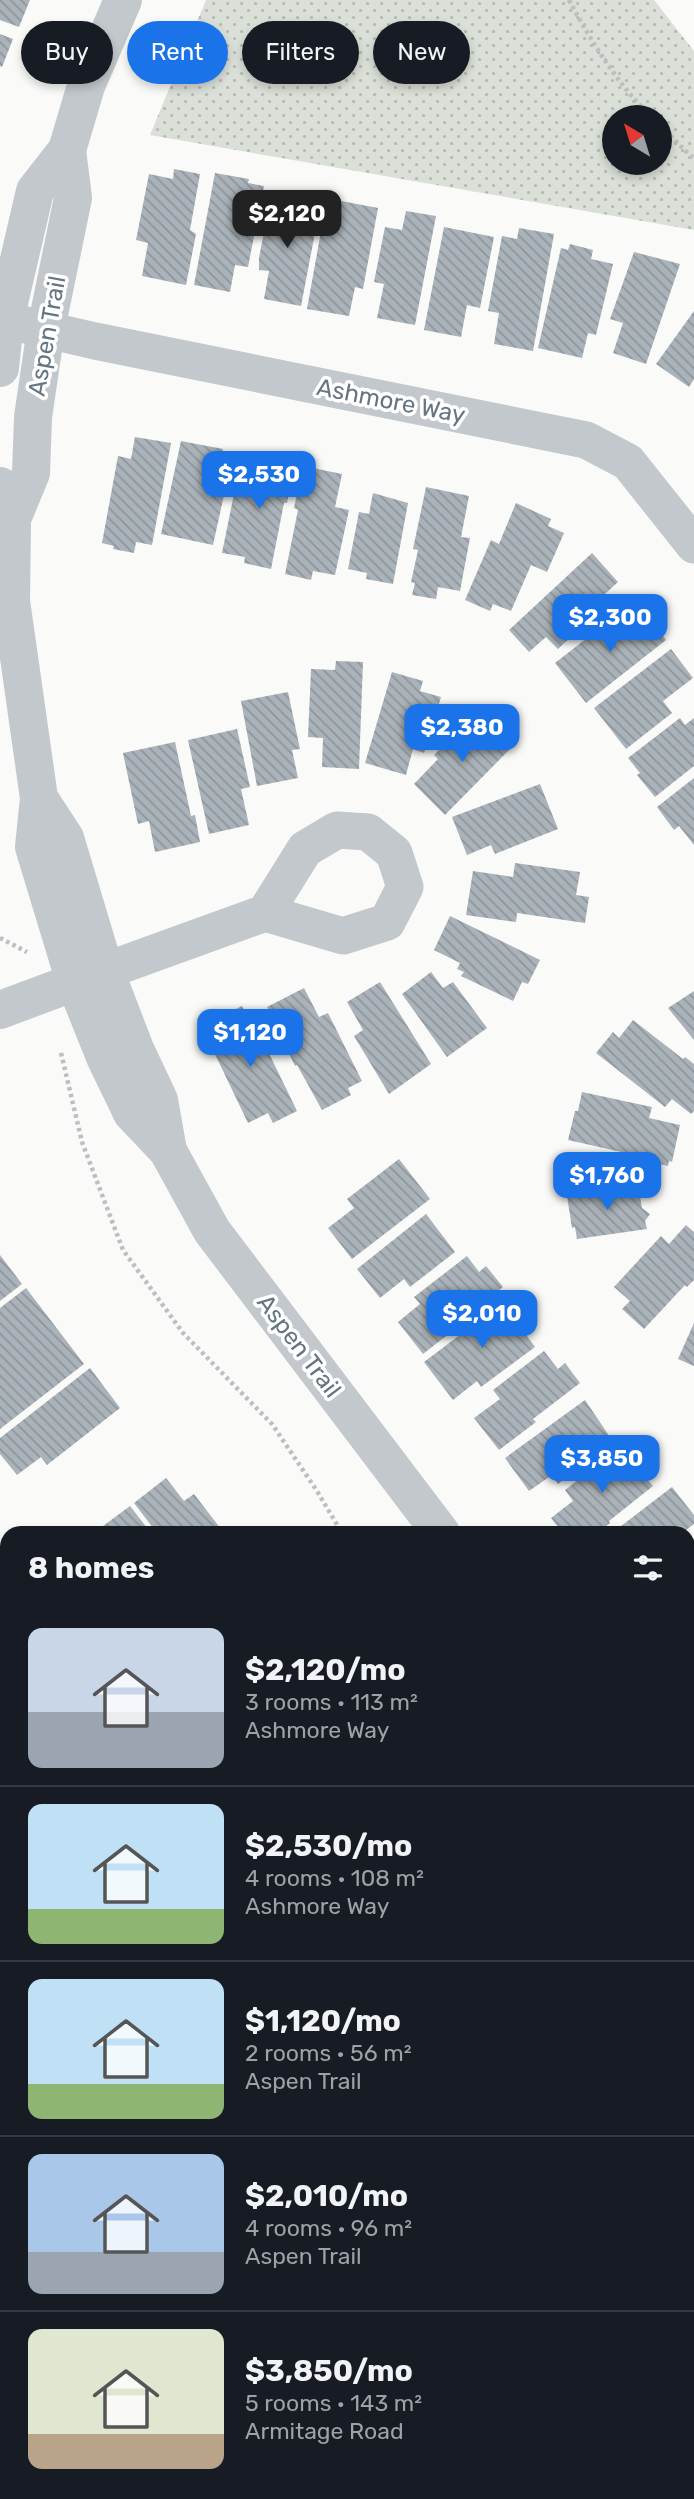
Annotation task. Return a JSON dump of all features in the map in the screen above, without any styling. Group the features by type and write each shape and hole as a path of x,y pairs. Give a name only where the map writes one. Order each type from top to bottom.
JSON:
{"street":[{"name":"Aspen Trail","path":"0,368 3,319 35,191 67,150 86,86 123,0"},
{"name":"Aspen Trail","path":"67,150 73,198 46,329 33,417 31,473 6,503 11,601 39,798 65,838 90,976 159,1101 168,1151 212,1231 437,1526"},
{"name":"Ashmore Way","path":"3,319 95,341 586,440 628,462 694,545"},
{"path":"0,1010 264,913"}],"path":[{"path":"569,0 601,56 639,105"},
{"path":"672,138 694,159"},
{"path":"0,938 27,951 38,995"},
{"path":"60,1051 82,1142 123,1250 183,1333 272,1424 338,1526"}],"green space":[{"path":"206,0 654,0 694,51 694,230 150,135 171,84 228,84 228,21 197,21"}],"building":[{"path":"0,0 30,0 19,27 0,20"},
{"path":"0,34 13,39 2,67 0,66"},
{"path":"174,169 200,174 190,230 196,234 186,285 142,276 148,243 136,240 149,174 173,179"},
{"path":"215,173 249,179 248,183 264,186 248,267 235,265 230,292 194,285"},
{"path":"271,196 298,201 297,208 319,212 301,306 264,299 269,271 259,270 259,258"},
{"path":"331,199 378,208 363,289 355,287 349,316 307,309 325,209 329,210"},
{"path":"406,211 436,216 415,325 377,318 384,284 374,282 385,227 402,230"},
{"path":"444,227 494,237 480,308 467,305 461,337 424,330"},
{"path":"519,228 554,234 533,351 494,344 499,313 488,311 502,236 517,239"},
{"path":"570,244 593,250 591,259 613,264 596,335 588,333 582,358 538,348 561,248 568,250"},
{"path":"634,252 680,264 646,364 613,353 623,323 610,319"},
{"path":"694,311 694,379 689,387 656,364"},
{"path":"135,437 171,443 152,545 136,542 134,553 113,549 114,546 102,543 118,456 131,459"},
{"path":"181,441 223,449 215,484 226,486 213,545 161,534"},
{"path":"253,453 295,462 271,569 244,563 245,557 222,553 237,479 248,481"},
{"path":"303,466 342,474 335,507 349,510 335,575 313,571 311,580 285,574 298,510 294,508"},
{"path":"426,487 469,496 461,537 470,538 460,591 438,587 436,599 412,595 415,583 411,582 418,550 413,549"},
{"path":"373,493 408,503 393,584 366,579 367,573 348,569 359,512 369,514"},
{"path":"516,503 551,519 548,526 564,533 547,572 531,565 511,611 493,604 490,611 465,600 491,540 499,544"},
{"path":"592,553 618,582 593,605 599,611 558,649 546,637 529,652 509,630"},
{"path":"642,608 666,640 586,703 555,663 605,624 611,632"},
{"path":"671,649 693,678 663,701 672,713 626,749 594,708"},
{"path":"336,661 363,662 359,769 322,767 323,738 308,737 311,669 335,670"},
{"path":"392,672 423,681 420,691 441,697 424,753 413,749 406,775 365,763"},
{"path":"288,692 300,749 292,750 298,778 257,786 241,701"},
{"path":"475,713 511,748 445,815 414,784 438,759 434,755"},
{"path":"680,718 685,725 694,718 694,766 655,797 637,775 640,773 628,758"},
{"path":"237,729 250,787 241,789 249,825 209,834 188,740"},
{"path":"175,742 191,816 195,815 200,842 155,852 149,821 138,824 123,753"},
{"path":"694,778 694,845 679,826 674,830 657,807"},
{"path":"540,784 558,829 495,854 491,845 467,855 452,817"},
{"path":"515,863 580,872 576,895 589,897 585,923 517,913 516,922 466,915 473,871 513,877"},
{"path":"450,916 540,960 528,984 522,982 513,1001 461,976 464,972 457,969 460,963 434,950"},
{"path":"431,972 443,988 453,982 487,1028 447,1057 402,994"},
{"path":"380,982 431,1064 389,1094 354,1036 363,1030 347,1002"},
{"path":"304,988 319,1017 328,1013 362,1081 348,1088 351,1095 322,1110 297,1065 295,1066 267,1007"},
{"path":"694,991 694,1040 668,1008"},
{"path":"242,1006 258,1039 261,1037 297,1111 273,1123 268,1113 248,1123 213,1050 221,1046 209,1022"},
{"path":"633,1020 683,1059 685,1057 694,1064 694,1111 691,1114 672,1099 665,1107 596,1053 613,1032 619,1038"},
{"path":"582,1092 652,1107 649,1118 680,1125 672,1162 669,1161 668,1166 568,1140"},
{"path":"399,1159 430,1199 352,1259 328,1228 354,1208 347,1199"},
{"path":"638,1185 642,1208 650,1214 645,1221 647,1229 577,1239 575,1227 572,1228 567,1196"},
{"path":"426,1214 455,1252 410,1287 404,1279 380,1298 357,1269"},
{"path":"686,1225 694,1232 694,1280 687,1287 685,1285 644,1329 622,1309 630,1301 614,1287 661,1236 669,1244"},
{"path":"0,1255 22,1284 0,1301"},
{"path":"467,1256 479,1272 486,1266 503,1287 453,1326 455,1329 423,1354 398,1322 420,1304 414,1297"},
{"path":"26,1288 84,1364 0,1429 0,1308"},
{"path":"510,1297 529,1323 521,1328 535,1347 481,1387 477,1381 453,1400 424,1362"},
{"path":"694,1323 694,1366 678,1359"},
{"path":"544,1351 558,1369 565,1363 580,1383 533,1419 536,1422 499,1450 474,1418 500,1399 493,1390"},
{"path":"90,1368 120,1408 47,1465 41,1457 17,1475 0,1454 0,1438"},
{"path":"585,1400 614,1443 558,1484 552,1475 529,1491 505,1458"},
{"path":"619,1448 653,1486 609,1521 606,1526 557,1526 551,1518 573,1501 565,1490"},
{"path":"166,1478 184,1501 194,1494 219,1526 152,1526 134,1503"},
{"path":"672,1487 694,1515 694,1524 691,1526 621,1526"},
{"path":"130,1506 146,1526 103,1526"}]}
